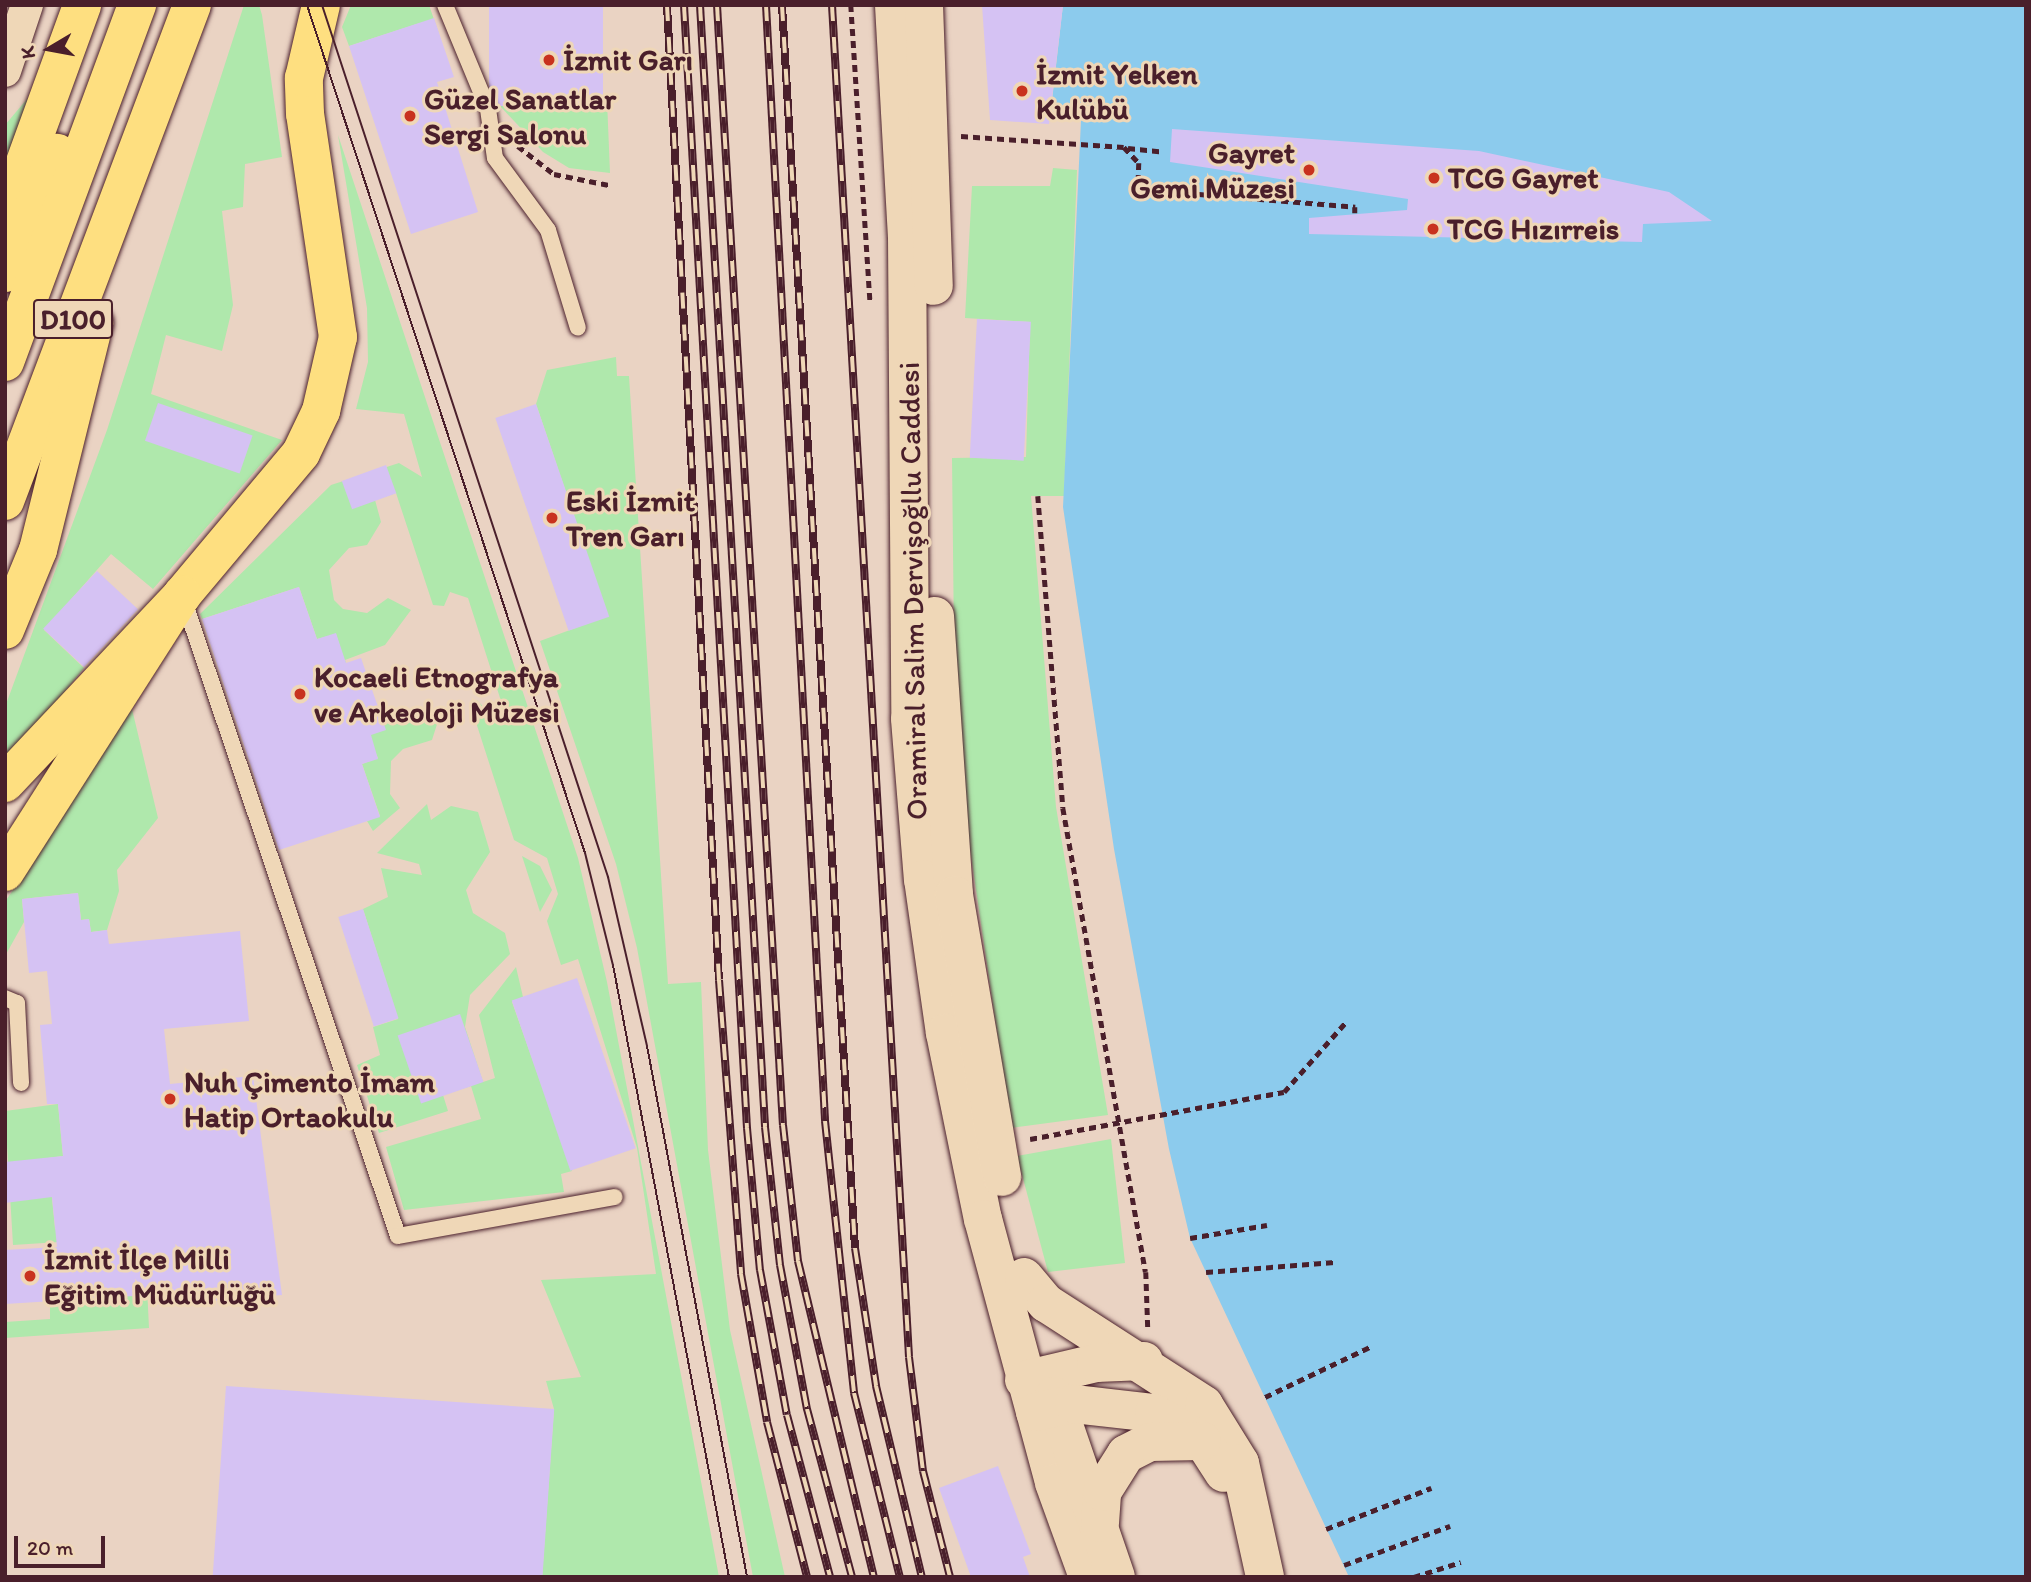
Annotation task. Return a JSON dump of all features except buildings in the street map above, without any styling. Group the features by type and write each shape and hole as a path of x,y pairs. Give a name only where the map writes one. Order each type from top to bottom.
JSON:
{"main road":[{"path":"5,217 82,5"},
{"path":"5,273 87,110 128,5"},
{"name":"D100","path":"5,362 87,110 137,5"},
{"name":"D100","path":"5,501 192,5"},
{"path":"5,783 182,596 301,453 333,375 335,285 304,90 321,5"},
{"name":"Oramiral Salim Dervişoğllu Caddesi","path":"894,5 907,237 914,807 945,1033 1088,1577"},
{"name":"Oramiral Salim Dervişoğllu Caddesi","path":"924,5 930,133 939,739 964,971 1024,1277 1040,1393"},
{"path":"5,630 38,550 140,137"},
{"path":"5,872 182,596"},
{"path":"1024,1277 1056,1311 1146,1349 1204,1405 1231,1443 1263,1570"},
{"path":"1040,1393 1146,1349"},
{"path":"1040,1393 1154,1413 1203,1441 1219,1460 1263,1570"},
{"path":"1040,1393 1099,1525 1116,1577"},
{"path":"1099,1525 1102,1492 1126,1454 1150,1442 1203,1441"}],"street":[{"path":"5,71 27,5"}],"lane":[{"path":"445,5 488,109 495,158 548,230 578,328"},
{"path":"182,596 398,1236 615,1197"},
{"path":"5,998 17,1003 21,1083"}],"path":[{"path":"930,133 1164,152"},
{"path":"1124,147 1139,163 1138,189 1355,207 1355,213"},
{"path":"1038,496 1063,807 1146,1272 1146,1349"},
{"path":"1014,1141 1120,1125 1284,1092 1346,1022"},
{"path":"1190,1238 1266,1224"},
{"path":"1206,1272 1335,1262"},
{"path":"1265,1397 1370,1348"},
{"path":"1326,1529 1431,1488"},
{"path":"1343,1565 1450,1525"},
{"path":"1414,1577 1461,1562"}],"green space":[{"path":"244,5 259,5 262,15 282,157 245,164 243,207 222,211 233,305 222,351 166,335 151,394 282,440 153,589 111,554 44,630 84,668 5,766 5,707 107,430"},
{"path":"351,5 429,5 439,34 420,23 349,46 342,27"},
{"path":"32,93 5,165 5,125"},
{"path":"607,100 610,173 569,168 543,152 500,106"},
{"path":"338,135 578,858 607,982 719,1577 542,1577 554,1409 546,1381 581,1377 541,1280 656,1274 637,1148 578,959 561,965 547,921 558,894 547,858 514,840 471,707 477,700 490,714 501,701 468,598 450,592 444,606 433,605 396,493 375,500 381,522 367,545 349,548 329,570 334,600 343,609 367,613 388,598 411,610 385,645 345,660 368,729 403,709 439,718 432,740 403,749 391,761 390,794 400,808 373,831 367,821 380,816 362,764 378,758 367,736 336,634 317,639 299,587 202,619 200,614 331,485 399,463 422,477 404,414 356,409 368,362 367,308"},
{"path":"1053,168 1077,170 1064,496 1031,496 1056,807 1108,1115 1011,1128 965,815 954,642 952,458 1026,457 1030,322 965,318 972,186 1050,186"},
{"path":"616,357 617,376 629,376 668,984 701,982 708,1150 730,1330 785,1577 753,1577 637,948 616,864 540,641 608,616 536,404 547,370"},
{"path":"132,709 158,818 117,870 119,891 107,930 91,932 89,919 81,920 78,893 22,899 24,922 5,956 5,902"},
{"path":"427,804 431,820 451,806 478,812 490,852 466,890 473,913 505,933 510,954 470,995 465,1027 483,1082 495,1078 479,1015 516,967 523,997 512,1002 572,1171 561,1174 564,1192 404,1210 386,1147 481,1119 471,1086 443,1095 448,1111 379,1133 357,1065 380,1055 373,1027 398,1019 363,909 388,897 381,868 422,875 419,864 377,853"},
{"path":"522,856 540,866 552,890 540,912"},
{"path":"58,1104 63,1156 48,1158 55,1229 75,1241 13,1245 5,1111"},
{"path":"1111,1139 1125,1263 1048,1272 1017,1156"},
{"path":"145,1245 149,1328 5,1338 5,1322 50,1319 50,1306 121,1303 118,1246"}],"water":[{"path":"1063,5 2026,5 2026,1577 1349,1577 1190,1238 1169,1149 1114,849 1063,507 1081,120 1050,118"}],"tram line":[{"path":"307,5 585,853 613,965 729,1577"},
{"path":"322,5 608,877 647,1046 747,1577"}],"railway":[{"path":"667,5 719,980 741,1274 767,1422 807,1577"},
{"path":"684,5 747,1128 760,1270 787,1415 830,1577"},
{"path":"700,5 765,1127 780,1265 807,1409 852,1577"},
{"path":"717,5 783,1125 798,1261 874,1577"},
{"path":"766,5 825,1121 854,1393 900,1577"},
{"path":"782,5 855,1248 876,1386 922,1577"},
{"path":"832,5 909,1357 923,1471 950,1577"}],"place":[{"name":"İzmit Garı","path":"549,60"},
{"name":"İzmit Yelken Kulübü","path":"1022,91"},
{"name":"Güzel Sanatlar Sergi Salonu","path":"410,116"},
{"name":"Gayret Gemi Müzesi","path":"1309,170"},
{"name":"TCG Gayret","path":"1434,178"},
{"name":"TCG Hızırreis","path":"1433,229"},
{"name":"Eski İzmit Tren Garı","path":"552,518"},
{"name":"Kocaeli Etnografya ve Arkeoloji Müzesi","path":"300,694"},
{"name":"Nuh Çimento İmam Hatip Ortaokulu","path":"170,1099"},
{"name":"İzmit İlçe Milli Eğitim Müdürlüğü","path":"30,1276"}]}
